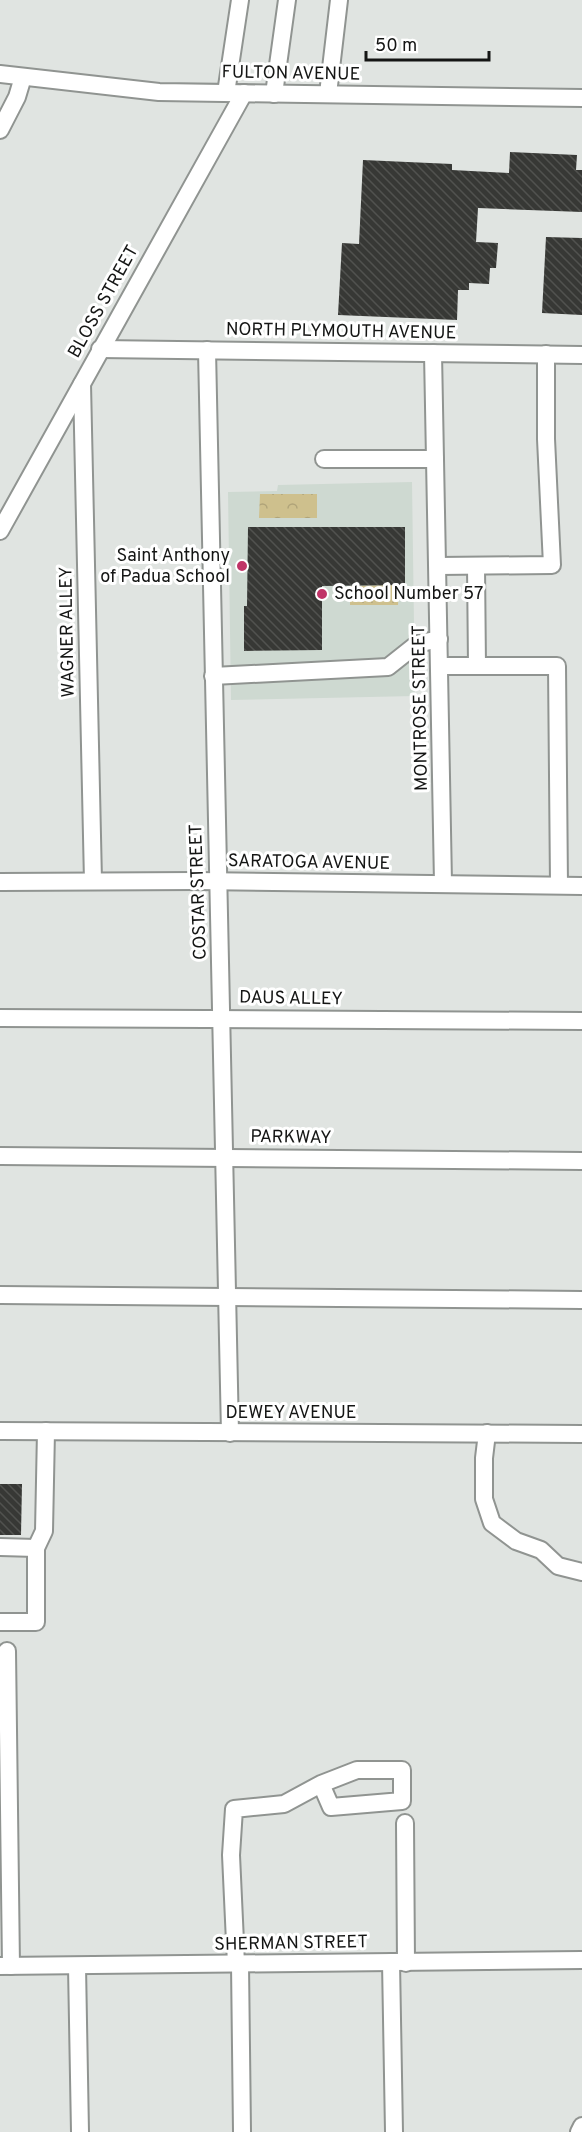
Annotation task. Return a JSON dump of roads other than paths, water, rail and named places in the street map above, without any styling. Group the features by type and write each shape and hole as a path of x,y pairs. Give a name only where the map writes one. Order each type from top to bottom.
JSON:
{"street":[{"path":"226,93 240,0"},
{"path":"274,94 287,0"},
{"path":"328,94 339,0"},
{"name":"FULTON AVENUE","path":"0,74 159,92 582,98"},
{"path":"0,130 17,97 23,77"},
{"name":"BLOSS STREET","path":"0,531 244,93"},
{"name":"NORTH PLYMOUTH AVENUE","path":"100,349 582,355"},
{"name":"COSTAR STREET","path":"207,350 230,1433"},
{"name":"MONTROSE STREET","path":"433,353 443,883"},
{"path":"438,566 552,565 546,439 546,354"},
{"name":"WAGNER ALLEY","path":"82,383 93,881"},
{"path":"324,459 435,459"},
{"path":"476,566 477,666"},
{"path":"213,676 388,667 417,644 439,639"},
{"path":"439,666 557,666 559,885"},
{"name":"SARATOGA AVENUE","path":"0,882 217,881 582,886"},
{"name":"DAUS ALLEY","path":"0,1018 582,1021"},
{"name":"PARKWAY","path":"0,1156 582,1161"},
{"path":"0,1295 582,1300"},
{"name":"DEWEY AVENUE","path":"0,1431 582,1434"},
{"path":"0,1622 36,1622 36,1548 44,1531 45,1431"},
{"path":"487,1434 484,1458 484,1499 492,1522 516,1541 541,1550 558,1566 582,1572"},
{"path":"0,1547 36,1548"},
{"path":"6,1966 7,1651"},
{"path":"242,2132 238,1964 231,1855 234,1809 284,1804 321,1784 357,1770 402,1770 402,1801 331,1807 321,1784"},
{"path":"394,2132 398,1962 405,1823"},
{"name":"SHERMAN STREET","path":"6,1966 582,1960"},
{"path":"77,1966 80,2132"},
{"path":"579,2132 582,2126"}],"place":[{"name":"Saint Anthony of Padua School","path":"242,566"},
{"name":"School Number 57","path":"322,594"}]}
